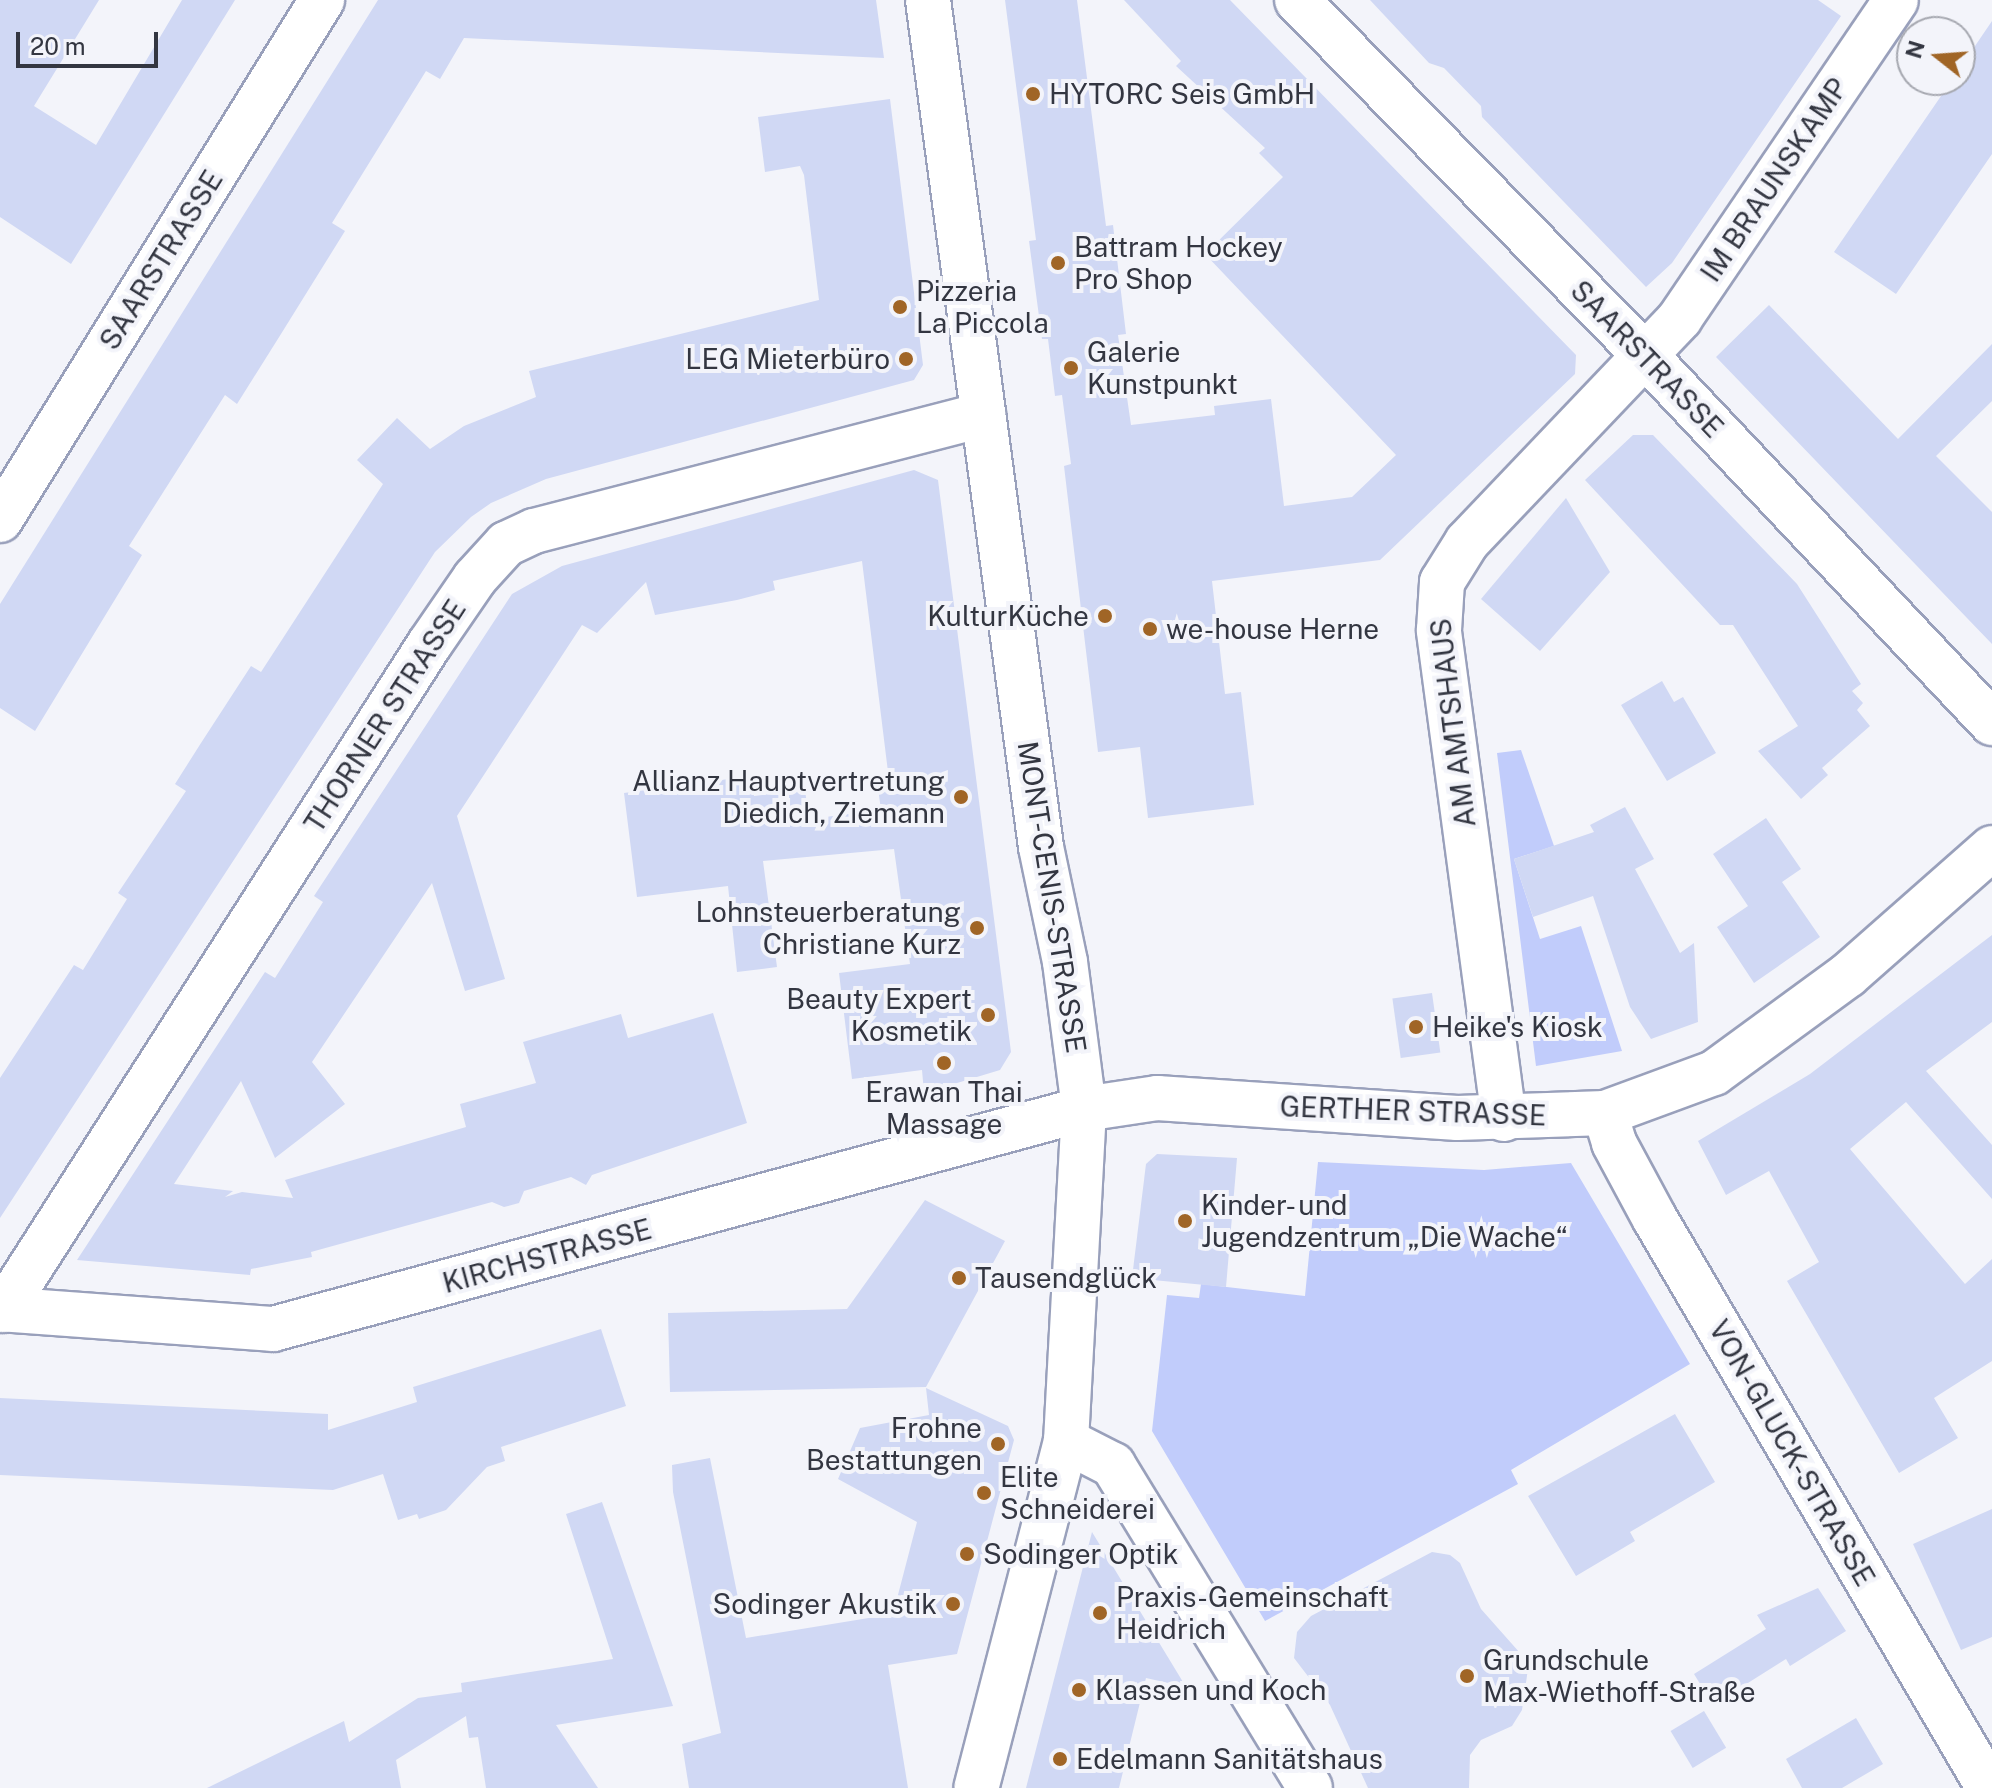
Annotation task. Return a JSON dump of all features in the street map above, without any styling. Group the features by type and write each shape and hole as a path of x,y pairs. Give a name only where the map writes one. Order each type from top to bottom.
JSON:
{"street":[{"name":"SAARSTRASSE","path":"0,520 322,0"},
{"name":"MONT-CENIS-STRASSE","path":"928,0 1041,847 1065,962 1084,1109 1066,1441 976,1788"},
{"name":"SAARSTRASSE","path":"1297,0 1645,355 1992,723"},
{"name":"IM BRAUNSKAMP","path":"1645,355 1680,318 1896,0"},
{"name":"AM AMTSHAUS","path":"1504,1119 1438,600 1451,564 1467,542 1645,355"},
{"name":"THORNER STRASSE","path":"2,1310 429,645 475,578 506,544 547,527 983,415"},
{"name":"GERTHER STRASSE","path":"1084,1109 1157,1098 1504,1119 1605,1113 1714,1073 1848,975 1992,848"},
{"name":"KIRCHSTRASSE","path":"2,1310 273,1329 1084,1109"},
{"name":"VON-GLUCK-STRASSE","path":"1605,1113 1614,1143 1655,1219 1989,1788"},
{"path":"1066,1441 1113,1465 1310,1788"}],"shaded area":[{"path":"1521,750 1554,846 1514,859 1540,939 1581,926 1622,1051 1536,1066 1497,753"},
{"path":"1318,1162 1484,1170 1571,1163 1690,1364 1511,1470 1518,1484 1265,1621 1152,1431 1167,1295 1199,1298 1201,1284 1305,1296"}],"building":[{"path":"0,0 99,0 34,106 96,145 182,0 235,0 71,264 0,217"},
{"path":"378,0 876,0 884,58 464,38 440,79 426,71 332,223 345,231 281,334 237,404 225,395 129,546 142,555 35,731 0,708 0,604"},
{"path":"1005,0 1077,0 1106,226 1113,225 1126,334 1118,335 1131,425 1215,415 1214,406 1271,399 1284,506 1352,497 1396,455 1205,254 1283,177 1259,153 1265,148 1176,66 1181,61 1124,0 1230,0 1576,355 1575,374 1380,560 1212,581 1225,694 1241,692 1254,805 1148,818 1140,747 1098,752 1064,466 1071,464 1062,395 1055,396 1048,339 1042,339 1029,241 1036,240"},
{"path":"1370,0 1818,0 1841,16 1672,263 1646,287 1482,117 1481,106 1444,68 1429,63"},
{"path":"1992,21 1992,154 1896,294 1834,252 1941,96 1976,96 1976,44"},
{"path":"890,99 923,365 914,380 546,479 491,503 471,517 435,552 0,1218 0,1078 74,965 83,970 127,899 118,893 186,791 175,784 201,743 251,666 261,672 383,484 357,460 397,418 430,449 464,426 536,397 529,371 819,300 804,175 800,166 765,172 758,117"},
{"path":"1769,305 1898,439 1992,344 1992,401 1936,456 1992,512 1992,644 1716,357"},
{"path":"1633,435 1653,435 1797,584 1861,684 1852,691 1863,703 1857,710 1870,726 1822,768 1828,775 1801,799 1758,751 1798,726 1733,625 1720,625 1585,480"},
{"path":"914,470 938,480 1011,1052 1000,1070 924,1093 922,1070 852,1079 839,973 910,964 894,849 763,861 777,967 737,972 728,886 637,897 624,793 751,776 754,796 805,790 809,819 881,810 877,781 889,780 862,561 773,581 775,590 737,600 655,615 646,582 597,633 582,625 457,816 505,979 465,991 432,883 312,1062 345,1104 275,1158 241,1081 174,1184 233,1191 225,1197 242,1192 293,1198 285,1180 466,1127 460,1104 536,1083 523,1042 621,1014 628,1038 713,1013 747,1123 592,1175 586,1185 571,1177 524,1191 519,1203 504,1207 492,1202 311,1252 312,1257 251,1269 250,1275 77,1260 265,972 275,978 323,902 314,896 512,594 562,566"},
{"path":"1566,498 1610,572 1540,651 1481,599"},
{"path":"1662,681 1674,702 1683,697 1716,753 1667,781 1621,705"},
{"path":"1625,807 1654,859 1635,869 1680,953 1694,943 1698,1022 1651,1039 1630,1007 1593,896 1533,917 1514,859 1594,832 1590,825"},
{"path":"1766,818 1801,869 1782,882 1820,937 1754,983 1717,927 1748,906 1713,854"},
{"path":"1992,935 1992,1022 1926,1071 1992,1145 1992,1199 1906,1102 1850,1149 1965,1284 1992,1259 1992,1361 1934,1398 1958,1438 1899,1473 1787,1281 1819,1262 1769,1171 1726,1195 1698,1141 1810,1074"},
{"name":"Heike's Kiosk","path":"1432,993 1440,1052 1401,1058 1392,999"},
{"name":"Kinder- und Jugendzentrum „Die Wache“","path":"1157,1154 1237,1158 1226,1287 1132,1278 1146,1164"},
{"path":"925,1200 1005,1241 926,1387 670,1392 668,1313 847,1309"},
{"path":"601,1329 626,1406 501,1447 505,1461 487,1467 446,1510 419,1519 417,1514 398,1520 383,1474 333,1490 0,1475 0,1398 328,1414 328,1430 417,1402 413,1387"},
{"path":"926,1388 1008,1426 1014,1440 957,1654 888,1665 908,1788 689,1788 682,1744 721,1733 673,1492 672,1465 710,1458 746,1638 893,1614 917,1522 838,1479 860,1428 929,1415"},
{"path":"1675,1414 1715,1482 1630,1532 1635,1541 1576,1576 1528,1496"},
{"path":"602,1502 673,1706 556,1725 598,1788 486,1788 478,1737 469,1738 466,1716 396,1760 401,1788 207,1788 344,1721 349,1742 418,1698 462,1692 461,1683 613,1659 566,1514"},
{"path":"1992,1509 1992,1637 1961,1650 1913,1544"},
{"path":"1092,1532 1186,1687 1146,1678 1119,1788 1026,1788"},
{"path":"1432,1552 1450,1555 1460,1563 1481,1609 1520,1653 1528,1669 1522,1710 1512,1726 1481,1740 1470,1755 1469,1788 1368,1788 1330,1705 1294,1658 1297,1632 1311,1616"},
{"path":"1818,1588 1846,1631 1790,1666 1786,1659 1713,1705 1694,1674 1766,1629 1757,1615"},
{"path":"1704,1711 1726,1748 1693,1768 1671,1731"},
{"path":"1856,1718 1883,1764 1842,1788 1802,1788 1786,1759"}],"place":[{"name":"HYTORC Seis GmbH","path":"1033,94"},
{"name":"Battram Hockey Pro Shop","path":"1058,263"},
{"name":"Pizzeria La Piccola","path":"900,307"},
{"name":"LEG Mieterbüro","path":"906,359"},
{"name":"Galerie Kunstpunkt","path":"1071,368"},
{"name":"KulturKüche","path":"1105,616"},
{"name":"we-house Herne","path":"1150,629"},
{"name":"Allianz Hauptvertretung Diedich, Ziemann","path":"961,797"},
{"name":"Lohnsteuerberatung Christiane Kurz","path":"977,928"},
{"name":"Beauty Expert Kosmetik","path":"988,1015"},
{"name":"Heike's Kiosk","path":"1416,1027"},
{"name":"Erawan Thai Massage","path":"944,1063"},
{"name":"Kinder- und Jugendzentrum „Die Wache“","path":"1185,1221"},
{"name":"Tausendglück","path":"959,1278"},
{"name":"Frohne Bestattungen","path":"998,1444"},
{"name":"Elite Schneiderei","path":"984,1493"},
{"name":"Sodinger Optik","path":"967,1554"},
{"name":"Sodinger Akustik","path":"953,1604"},
{"name":"Praxis-Gemeinschaft Heidrich","path":"1100,1613"},
{"name":"Grundschule Max-Wiethoff-Straße","path":"1467,1676"},
{"name":"Klassen und Koch","path":"1079,1690"},
{"name":"Edelmann Sanitätshaus","path":"1060,1759"}]}
